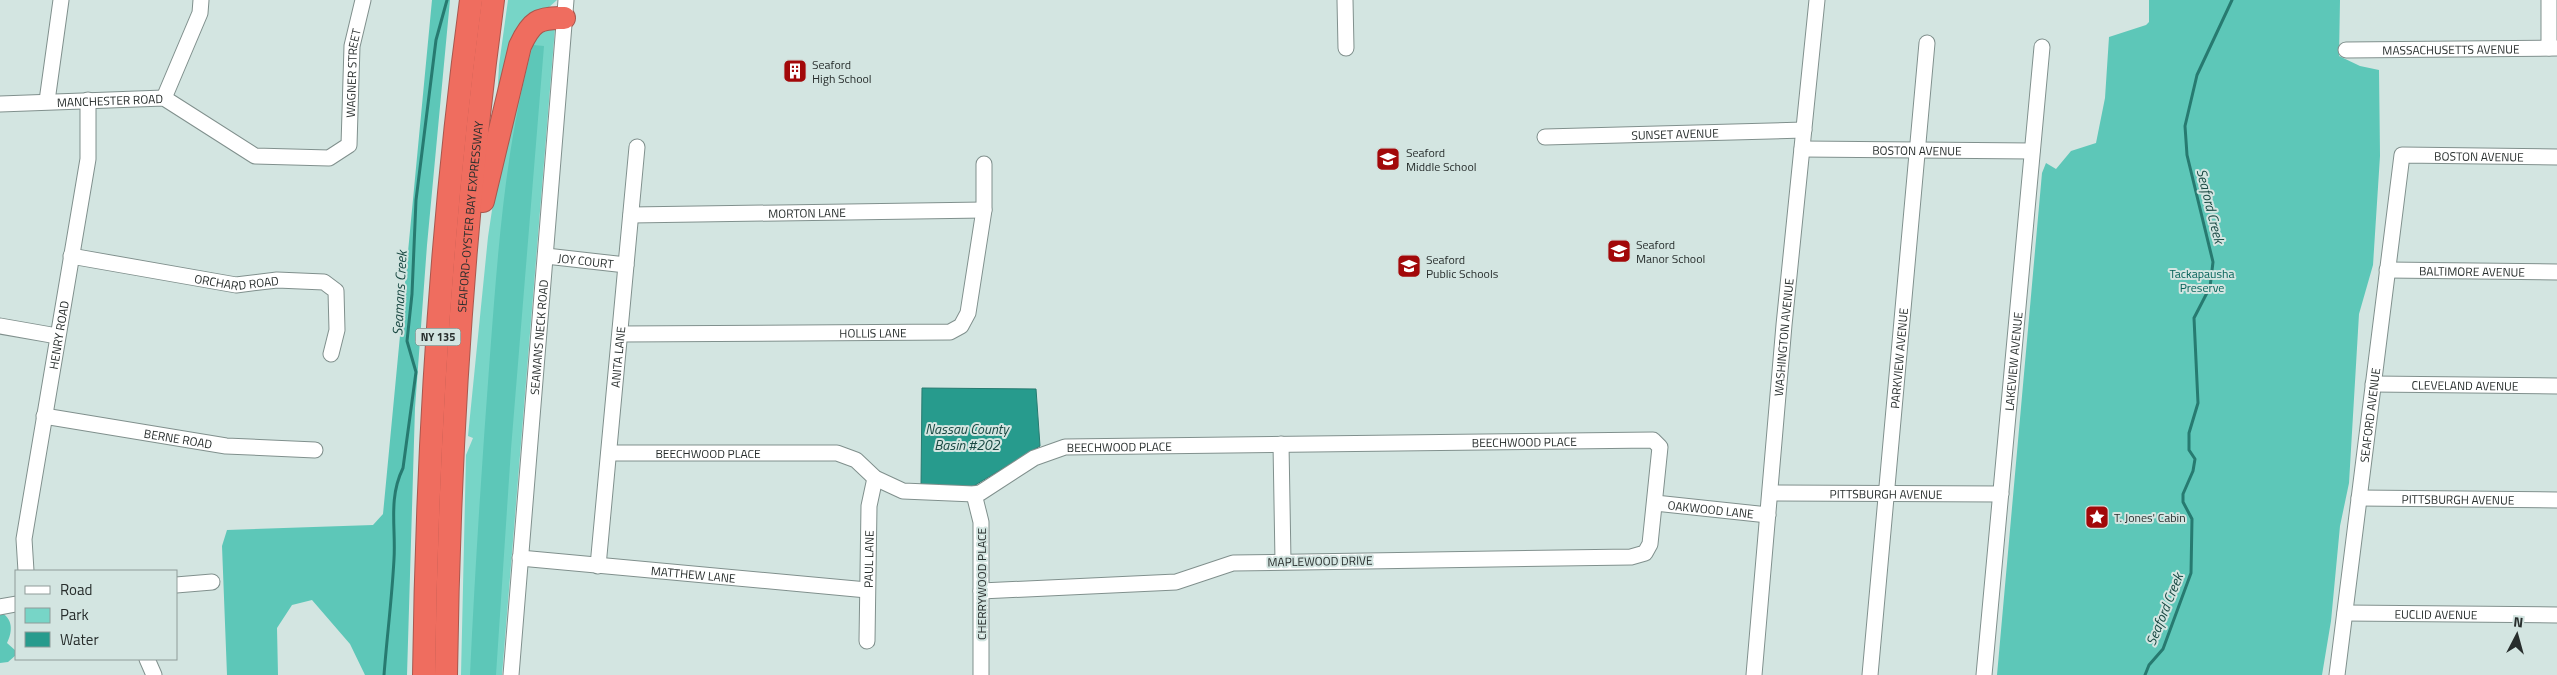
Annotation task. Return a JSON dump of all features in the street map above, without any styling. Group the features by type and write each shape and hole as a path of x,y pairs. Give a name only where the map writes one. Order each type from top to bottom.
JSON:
{"highway":[{"name":"SEAFORD-OYSTER BAY EXPRESSWAY","path":"424,675 427,528 441,296 449,193 471,0"},
{"name":"SEAFORD-OYSTER BAY EXPRESSWAY","path":"446,675 450,529 464,288 471,195 494,0"},
{"path":"464,288 520,46 527,31 538,20 550,18 565,9"}],"street":[{"path":"47,101 61,0"},
{"path":"164,98 200,13 202,0"},
{"name":"WAGNER STREET","path":"349,145 352,46 363,0"},
{"path":"1345,0 1346,48"},
{"name":"WASHINGTON AVENUE","path":"1754,675 1784,325 1816,0"},
{"path":"2549,0 2553,48"},
{"name":"SEAMANS NECK ROAD","path":"511,675 565,9"},
{"name":"PARKVIEW AVENUE","path":"1870,675 1927,43"},
{"name":"LAKEVIEW AVENUE","path":"1984,675 2042,47"},
{"name":"MASSACHUSETTS AVENUE","path":"2346,50 2553,48"},
{"name":"MANCHESTER ROAD","path":"0,104 164,98 254,156 329,158 349,145"},
{"name":"HENRY ROAD","path":"26,570 24,539 88,159 88,100"},
{"name":"SUNSET AVENUE","path":"1545,137 1804,130"},
{"name":"ANITA LANE","path":"598,566 637,147"},
{"name":"BOSTON AVENUE","path":"1802,149 2032,151"},
{"name":"BOSTON AVENUE","path":"2402,155 2557,157"},
{"name":"SEAFORD AVENUE","path":"2337,675 2402,155"},
{"name":"HOLLIS LANE","path":"621,334 950,332 961,326 968,313 984,210 984,164"},
{"name":"MORTON LANE","path":"631,215 984,210"},
{"name":"ORCHARD ROAD","path":"71,256 236,285 277,280 324,282 336,291 337,330 331,354"},
{"name":"JOY COURT","path":"546,256 626,265"},
{"name":"BALTIMORE AVENUE","path":"2387,270 2557,272"},
{"path":"0,326 57,336"},
{"name":"CLEVELAND AVENUE","path":"2373,384 2557,386"},
{"name":"BERNE ROAD","path":"44,416 226,446 315,450"},
{"name":"BEECHWOOD PLACE","path":"609,452 837,453 856,460 875,478 903,491 974,494 980,493 1034,458 1065,447 1653,440 1660,447 1655,503"},
{"path":"1282,444 1283,562"},
{"name":"PAUL LANE","path":"867,641 869,506 875,478"},
{"name":"PITTSBURGH AVENUE","path":"1771,493 2001,494"},
{"name":"CHERRYWOOD PLACE","path":"974,494 981,522 981,675"},
{"name":"PITTSBURGH AVENUE","path":"2359,498 2557,500"},
{"name":"OAKWOOD LANE","path":"1655,503 1768,515"},
{"name":"MAPLEWOOD DRIVE","path":"981,590 1176,582 1234,563 1631,557 1646,553 1651,538 1655,503"},
{"name":"MATTHEW LANE","path":"520,558 867,590"},
{"path":"178,585 212,582"},
{"path":"0,607 15,604"},
{"name":"EUCLID AVENUE","path":"2345,612 2557,615"},
{"path":"147,660 154,675"}],"green space":[{"path":"432,0 450,0 427,245 415,408 407,675 365,675 350,644 312,600 292,605 277,628 278,675 227,675 222,546 227,530 373,525 383,514"},
{"path":"508,0 557,0 548,8 497,103 499,65"},
{"name":"Tackapausha Preserve","path":"2149,0 2340,0 2339,56 2360,66 2379,70 2380,156 2373,265 2359,314 2349,483 2340,526 2331,621 2322,675 1997,675 2042,173 2046,163 2056,169 2071,151 2096,143 2105,98 2109,37 2146,25 2149,22"},
{"path":"555,28 502,675 461,675 466,455 473,438 468,436 488,237 496,183 529,33"},
{"path":"533,45 544,46 511,449 496,675 470,675 481,475 504,198 523,83"},
{"path":"0,612 10,621 11,630 7,643 15,650 15,656 8,662 0,663"}],"water":[{"name":"Nassau County Basin #202","path":"922,388 1036,389 1040,446 972,487 921,485"}],"waterway":[{"name":"Seamans Creek","path":"384,675 394,559 394,502 398,479 403,468 416,372 407,341 412,294 416,200 436,40 447,0"},
{"name":"Seaford Creek","path":"2145,675 2149,665 2163,649 2191,573 2192,519 2183,502 2183,494 2193,471 2195,459 2189,450 2189,433 2198,403 2194,318 2210,287 2213,262 2187,155 2185,126 2197,75 2232,0"}],"place":[{"name":"Seaford High School","path":"795,71"},
{"name":"Seaford Middle School","path":"1388,159"},
{"name":"Seaford Manor School","path":"1619,251"},
{"name":"Seaford Public Schools","path":"1409,266"},
{"name":"T. Jones' Cabin","path":"2097,517"}]}
